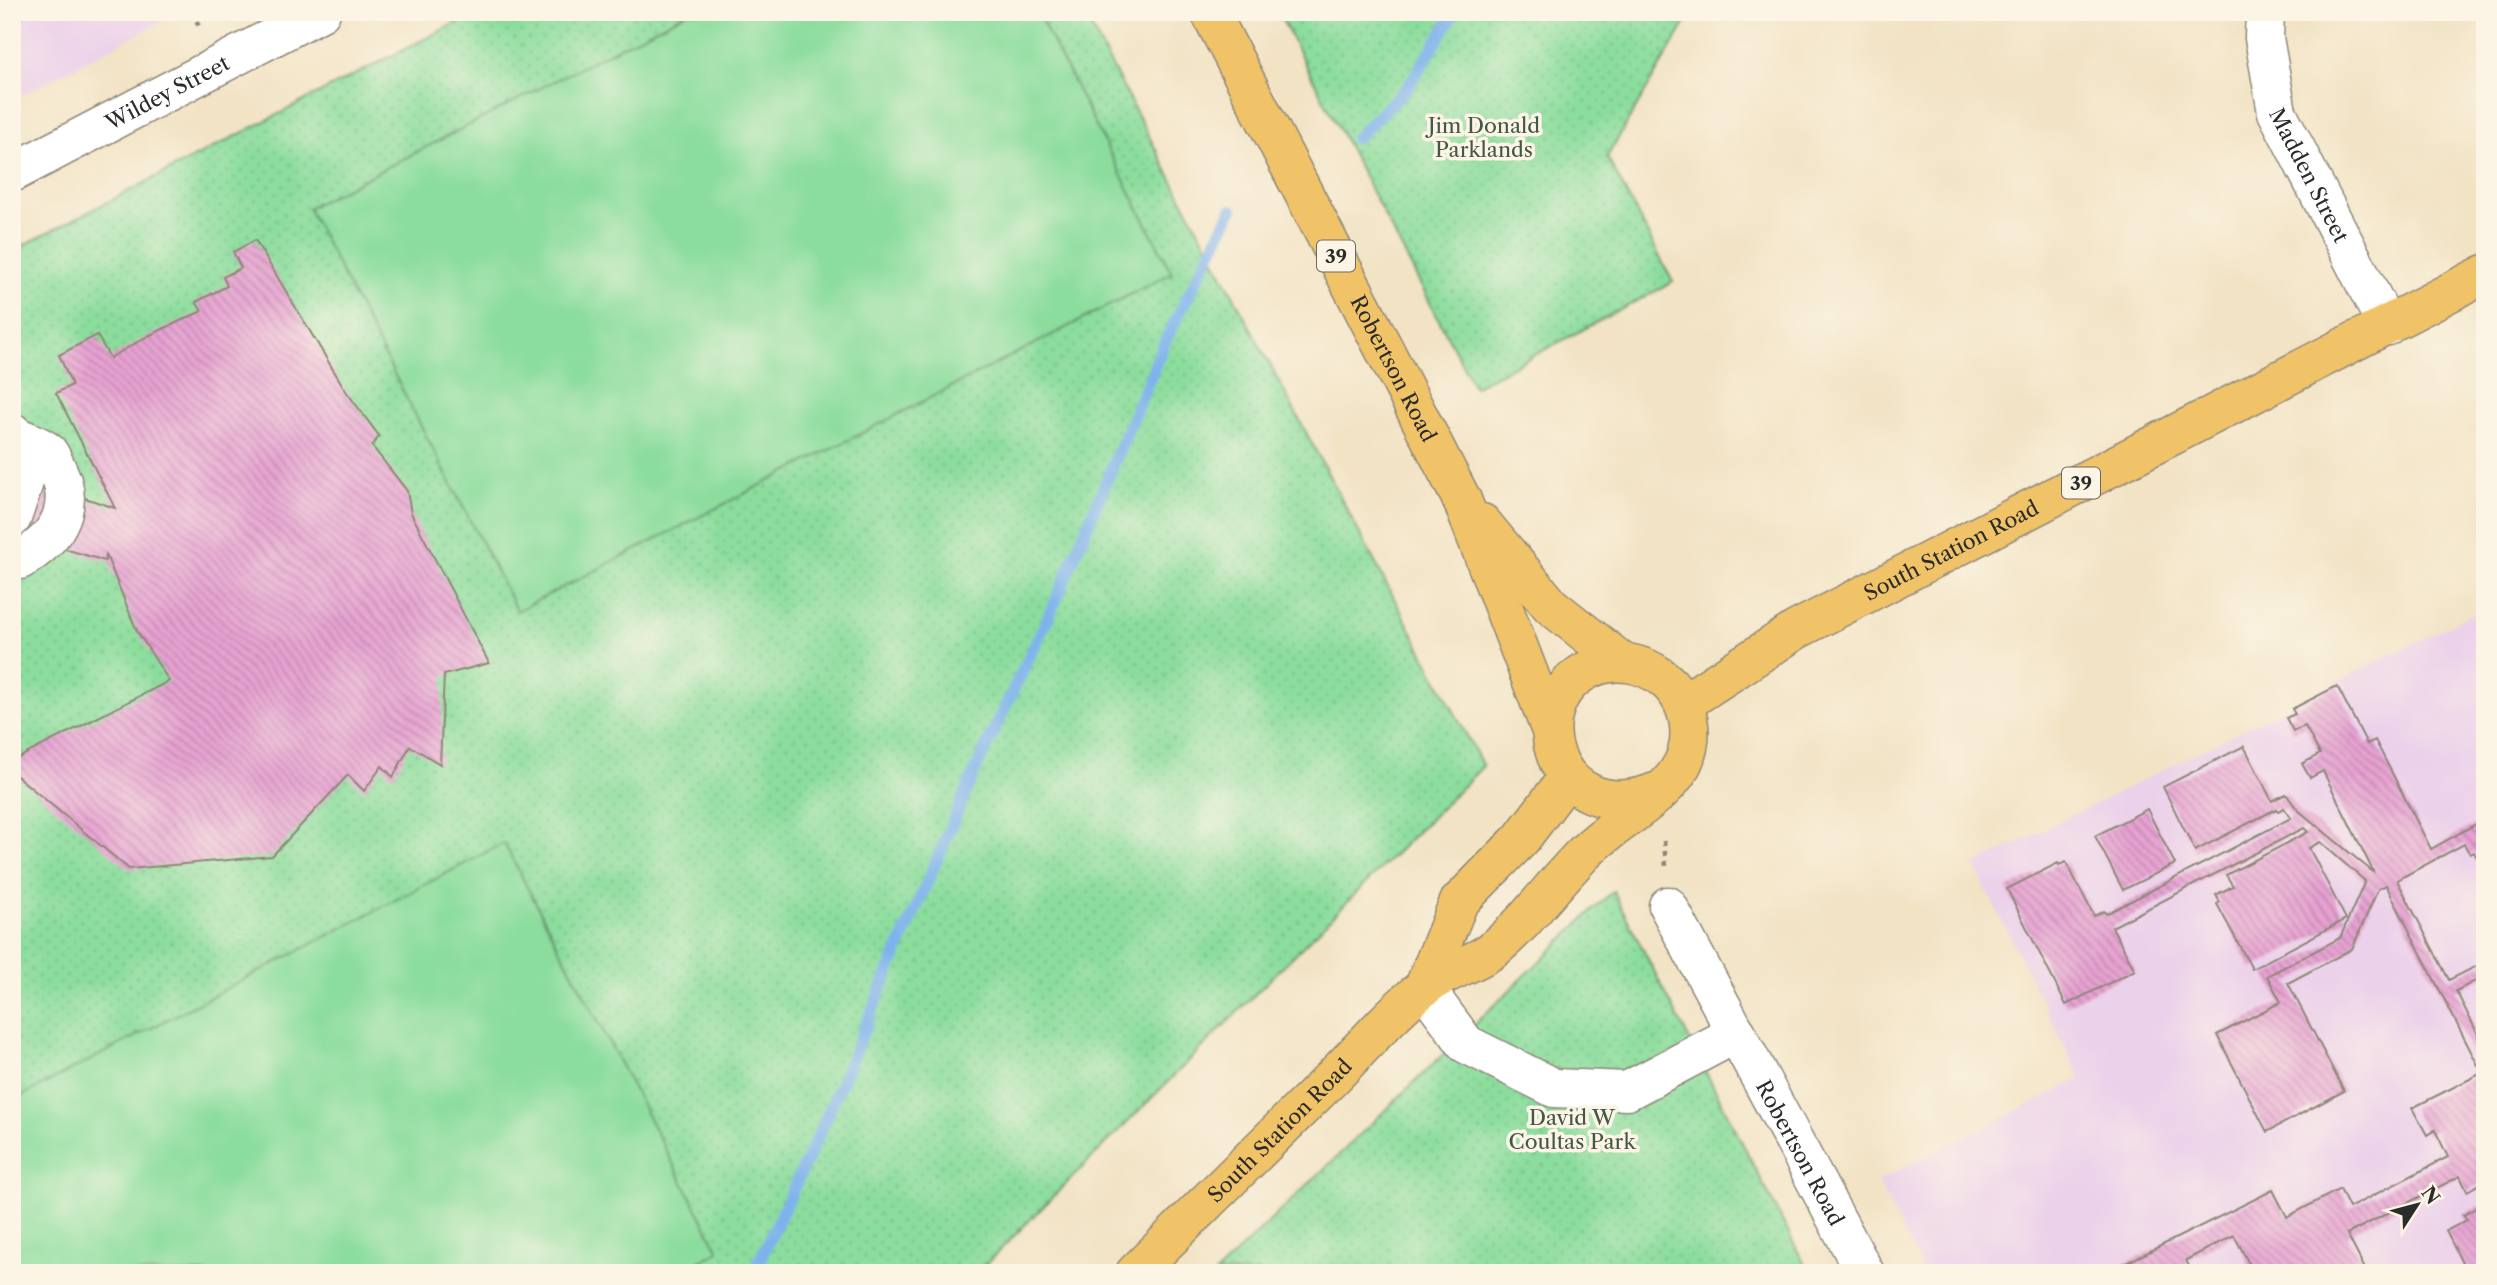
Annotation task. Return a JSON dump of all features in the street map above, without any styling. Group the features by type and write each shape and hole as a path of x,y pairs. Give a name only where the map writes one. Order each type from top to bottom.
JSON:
{"main road":[{"name":"Robertson Road","path":"1210,12 1462,500 1551,731"},
{"name":"South Station Road","path":"1135,1273 1424,987 1493,949 1587,850 1676,774 1688,752 1690,728 1684,703 1796,630 2485,274"},
{"name":"Robertson Road","path":"1462,500 1551,606 1622,662"},
{"name":"39","path":"1622,662 1648,668 1669,682 1684,703"},
{"path":"1551,731 1554,709 1565,690 1581,674 1601,665 1622,662"},
{"name":"39","path":"1551,731 1555,756 1568,778"},
{"name":"South Station Road","path":"1424,987 1459,902 1521,839 1568,778"},
{"path":"1568,778 1587,793 1611,801 1636,800 1658,791"}],"street":[{"name":"Wildey Street","path":"12,173 321,12"},
{"name":"Madden Street","path":"2265,12 2264,38 2277,112 2387,326"},
{"path":"12,518 24,482 13,433"},
{"path":"12,557 20,561 39,549 56,532 64,510 64,483 49,452 13,433"},
{"name":"Robertson Road","path":"1668,906 1865,1273"},
{"path":"1424,987 1466,1044 1554,1088 1627,1091 1737,1033"}],"shaded area":[{"path":"12,12 156,12 161,22 12,100"},
{"path":"2472,614 2485,639 2485,1273 1925,1273 1877,1181 2081,1079 1974,865"}],"green space":[{"path":"477,12 1083,12 1483,766 977,1273 12,1273 12,251"},
{"path":"688,12 1037,12 1172,273 517,611 308,208"},
{"name":"Jim Donald Parklands","path":"1278,12 1692,12 1607,157 1673,282 1474,387"},
{"path":"504,843 719,1251 678,1273 12,1273 12,1101"},
{"name":"David W Coultas Park","path":"1613,891 1809,1273 1216,1273"}],"building":[{"path":"12,12 31,12 12,22"},
{"path":"255,240 346,391 379,436 372,446 407,491 411,513 489,663 444,675 440,764 410,746 393,777 382,766 364,791 348,775 272,856 129,869 12,772 12,761 169,681 137,631 106,555 105,561 12,533 28,479 115,508 56,393 72,385 59,355 97,335 110,358 148,336 202,311 196,302 227,286 223,277 241,268 233,252"},
{"path":"2337,686 2367,744 2375,740 2431,849 2485,819 2485,873 2474,852 2470,854 2464,844 2397,880 2449,980 2485,962 2485,976 2456,991 2485,1048 2485,1181 2467,1191 2460,1176 2347,1234 2367,1273 2254,1273 2234,1235 2186,1260 2192,1273 2106,1273 2273,1190 2287,1217 2340,1189 2349,1208 2448,1157 2435,1130 2427,1135 2412,1108 2482,1073 2386,885 2378,889 2352,949 2288,983 2344,1091 2267,1132 2217,1035 2281,1002 2267,976 2340,938 2365,881 2320,842 2309,848 2346,919 2252,969 2217,904 2220,902 2216,895 2233,886 2226,875 2308,832 2304,828 2112,927 2135,970 2066,1005 2007,889 2058,863 2059,865 2066,862 2094,916 2104,911 2106,914 2291,818 2284,808 2278,811 2276,809 2195,851 2163,787 2244,746 2272,801 2286,794 2298,810 2374,873 2323,771 2310,778 2302,764 2320,754 2305,726 2293,731 2286,718 2295,714 2292,709"},
{"path":"2147,809 2175,864 2123,890 2095,836"},
{"path":"2485,1203 2485,1273 2467,1273 2446,1231 2467,1220 2463,1215"}],"waterway":[{"path":"1356,138 1408,87 1455,12"},
{"path":"751,1273 758,1264 823,1125 974,773 1057,598 1166,339 1232,210"}]}
